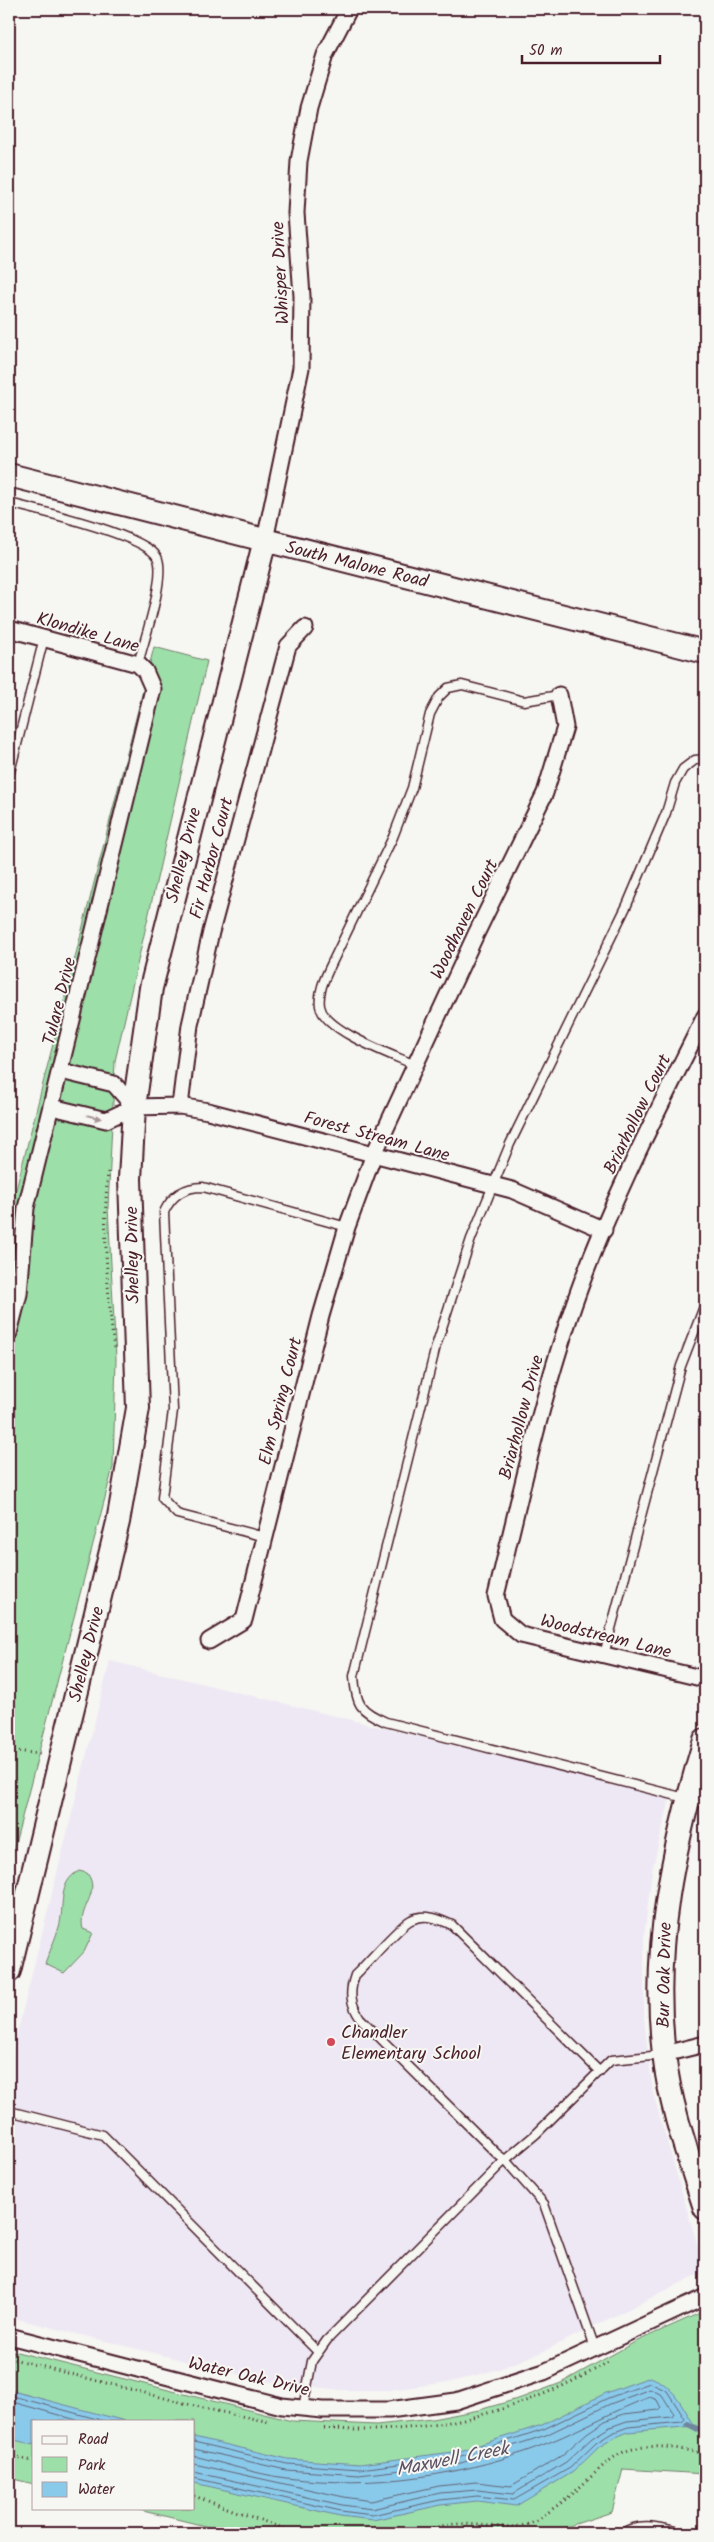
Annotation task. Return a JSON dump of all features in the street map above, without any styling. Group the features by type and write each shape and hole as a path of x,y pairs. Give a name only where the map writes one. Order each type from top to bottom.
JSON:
{"street":[{"name":"Whisper Drive","path":"265,540 301,368 302,296 296,213 300,161 309,108 325,55 349,9"},
{"name":"South Malone Road","path":"9,475 705,652"},
{"name":"Shelley Drive","path":"9,1971 118,1522 138,1408 130,1179 134,1107 151,988 265,540"},
{"name":"Fir Harbor Court","path":"180,1106 190,1025 211,932 288,646 305,628"},
{"name":"Klondike Lane","path":"9,629 138,664 150,679"},
{"name":"Tulare Drive","path":"9,1333 19,1294 26,1208 151,699 153,689 150,679"},
{"name":"Woodhaven Court","path":"374,1154 545,793 565,727 559,695"},
{"name":"Briarhollow Court","path":"604,1230 705,1016"},
{"path":"61,1070 114,1084 134,1107"},
{"name":"Forest Stream Lane","path":"52,1107 106,1120 134,1107 180,1106 208,1111 512,1190 604,1230"},
{"name":"Elm Spring Court","path":"209,1641 244,1620 321,1316 347,1227 374,1154"},
{"name":"Briarhollow Drive","path":"502,1619 496,1596 530,1455 559,1346 580,1287 604,1230"},
{"name":"Woodstream Lane","path":"502,1619 521,1634 705,1679"},
{"name":"Bur Oak Drive","path":"705,1740 697,1800 668,1885 661,1943 664,2054 677,2122 705,2208"},
{"path":"664,2054 705,2044"},
{"name":"Water Oak Drive","path":"9,2336 282,2406 322,2410 389,2410 456,2401 544,2372 705,2297"}],"lane":[{"path":"9,503 118,535 146,546 157,558 160,572 157,590 138,664"},
{"path":"9,776 44,638"},
{"path":"415,1065 344,1032 326,1019 320,1007 320,992 329,969 393,837 412,788 430,714 439,697 448,688 462,685 524,701 559,695"},
{"path":"697,1800 386,1722 366,1714 355,1695 354,1676 436,1346 471,1239 510,1144 627,905 666,813 675,783 683,769 695,760 705,759"},
{"path":"265,1537 176,1514 162,1498 171,1436 173,1402 164,1212 175,1195 193,1187 203,1187 347,1227"},
{"path":"604,1655 681,1366 705,1304"},
{"path":"595,2348 544,2204 505,2160 360,2018 350,1997 355,1975 410,1920 424,1917 439,1919 452,1925 600,2072"},
{"path":"303,2408 312,2360 327,2340 505,2160 536,2134 611,2060 664,2054"},
{"path":"9,2111 103,2135 318,2352"},
{"path":"623,2533 630,2528 646,2526 685,2533"}],"path":[{"path":"109,1164 106,1203 109,1302 115,1358"},
{"path":"9,1750 40,1754"},
{"path":"424,2533 455,2523 497,2527 530,2523 575,2494 615,2457 624,2452 664,2447 705,2454"},
{"path":"9,2456 32,2461"},
{"path":"195,2496 296,2533"},
{"path":"518,2533 521,2530 520,2525"}],"shaded area":[{"name":"Chandler Elementary School","path":"110,1661 670,1798 652,1870 644,1937 644,2019 653,2093 705,2271 546,2350 502,2368 455,2381 390,2390 341,2390 269,2382 9,2317 9,2066"}],"green space":[{"path":"154,647 207,661 115,1061 108,1207 116,1359 113,1467 9,1867 9,1217"},
{"path":"79,1871 87,1873 91,1880 91,1894 82,1921 83,1929 93,1933 84,1952 64,1973 45,1964 59,1927 67,1882"},
{"path":"700,2313 705,2316 705,2474 623,2469 612,2512 548,2533 233,2533 140,2510 195,2510 195,2420 32,2420 32,2484 9,2478 9,2350 292,2421 376,2425 432,2419 479,2410 521,2398 561,2383 635,2342"}],"water":[{"path":"650,2377 665,2385 677,2397 695,2426 628,2432 614,2438 599,2447 573,2472 516,2506 477,2501 441,2505 373,2520 340,2516 195,2483 195,2437 288,2459 360,2464 460,2451 542,2425 606,2393"},
{"path":"9,2390 121,2420 32,2420 32,2444 9,2439"}],"waterway":[{"name":"Maxwell Creek","path":"688,2424 705,2433"}],"place":[{"name":"Chandler Elementary School","path":"331,2042"}]}
